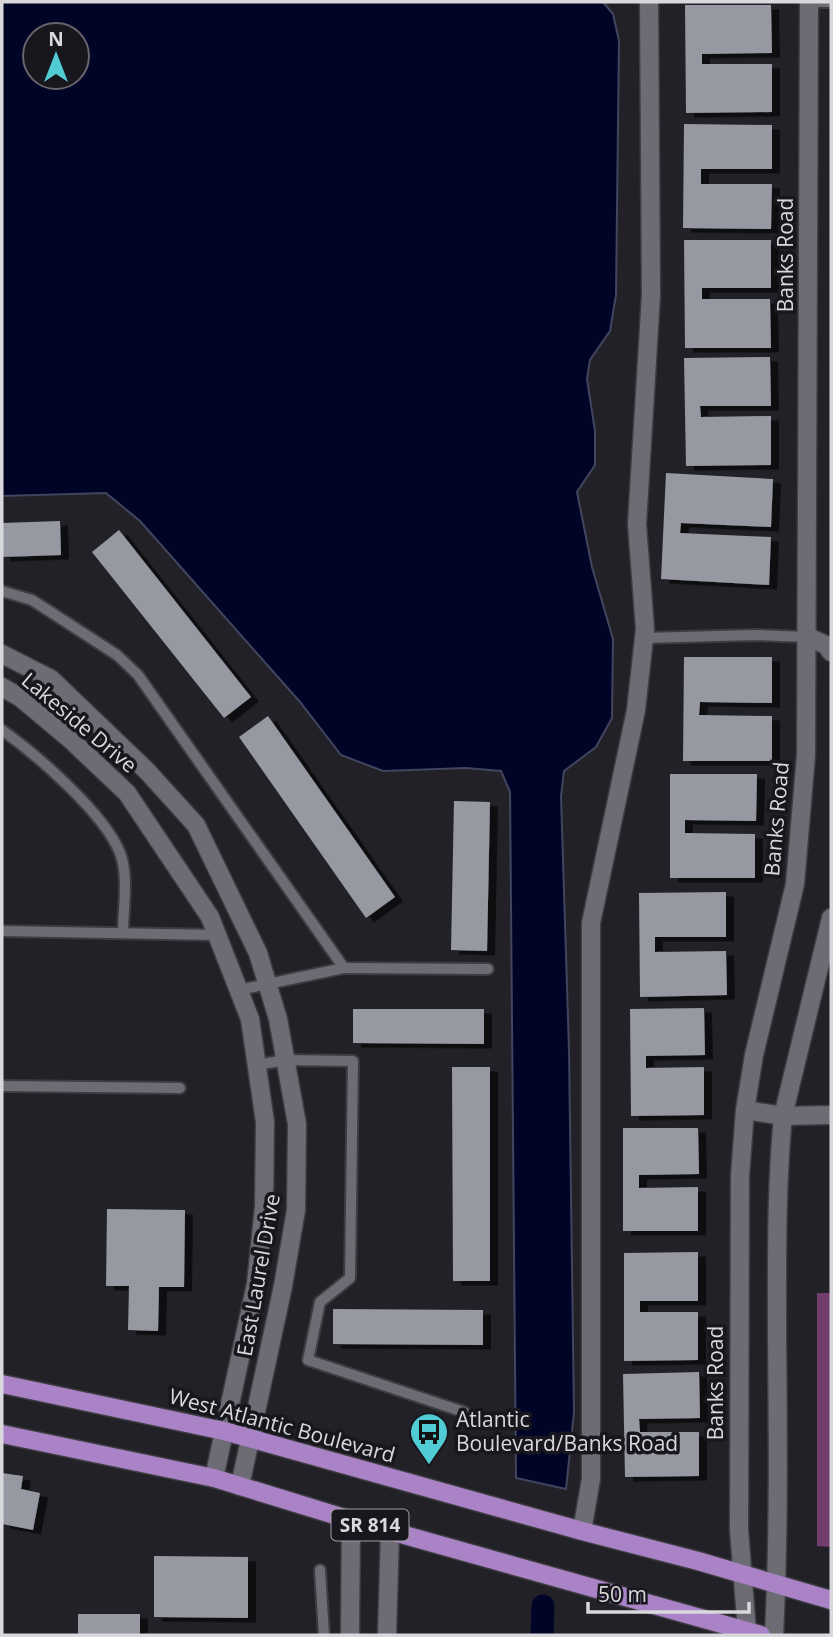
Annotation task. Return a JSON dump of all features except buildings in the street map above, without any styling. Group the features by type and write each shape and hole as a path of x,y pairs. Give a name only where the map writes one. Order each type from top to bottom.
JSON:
{"main road":[{"name":"West Atlantic Boulevard","path":"2,1384 224,1431 831,1600"},
{"name":"SR 814","path":"2,1434 214,1478 351,1520 752,1634"}],"street":[{"path":"582,1531 591,1479 591,923 636,710 644,638 637,524 651,295 649,2"},
{"name":"Banks Road","path":"752,1634 739,1530 740,1177 746,1110 763,1015 795,884 806,755 809,2"},
{"path":"808,637 826,645 831,652"},
{"name":"Lakeside Drive","path":"2,654 51,679 147,771"},
{"name":"Lakeside Drive","path":"2,687 21,698 70,739 127,793"},
{"name":"East Laurel Drive","path":"147,771 195,825 258,953 278,1019 297,1124 296,1210 283,1286 240,1486"},
{"name":"East Laurel Drive","path":"127,793 210,917 250,1019 265,1122 264,1208 256,1284 214,1478"},
{"path":"774,1635 778,1185 783,1116 831,918"},
{"path":"746,1110 783,1116 831,1115"},
{"path":"350,1635 351,1520"},
{"path":"387,1635 390,1530"}],"lane":[{"path":"809,2 831,2"},
{"path":"2,591 32,600 117,655 138,676 344,968"},
{"path":"644,638 755,635 808,637"},
{"path":"2,730 64,783 109,831 121,855 124,878 122,933"},
{"path":"2,931 217,935"},
{"path":"239,990 344,968 488,969"},
{"path":"257,1065 285,1060 353,1061 350,1278 320,1302 308,1360 464,1412"},
{"path":"2,1086 180,1088"},
{"path":"320,1570 324,1635"}],"shaded area":[{"path":"817,1293 831,1293 831,1547 817,1546"}],"water":[{"path":"2,2 603,2 613,14 619,41 616,295 610,331 590,360 587,379 595,431 595,465 577,492 592,567 613,639 612,718 596,747 564,771 561,796 569,1050 574,1412 566,1489 516,1478 510,792 501,771 466,768 383,771 341,755 300,702 140,521 106,493 2,496"}],"waterway":[{"path":"542,1635 543,1606"}],"place":[{"name":"Atlantic Boulevard/Banks Road","path":"429,1466"}]}
